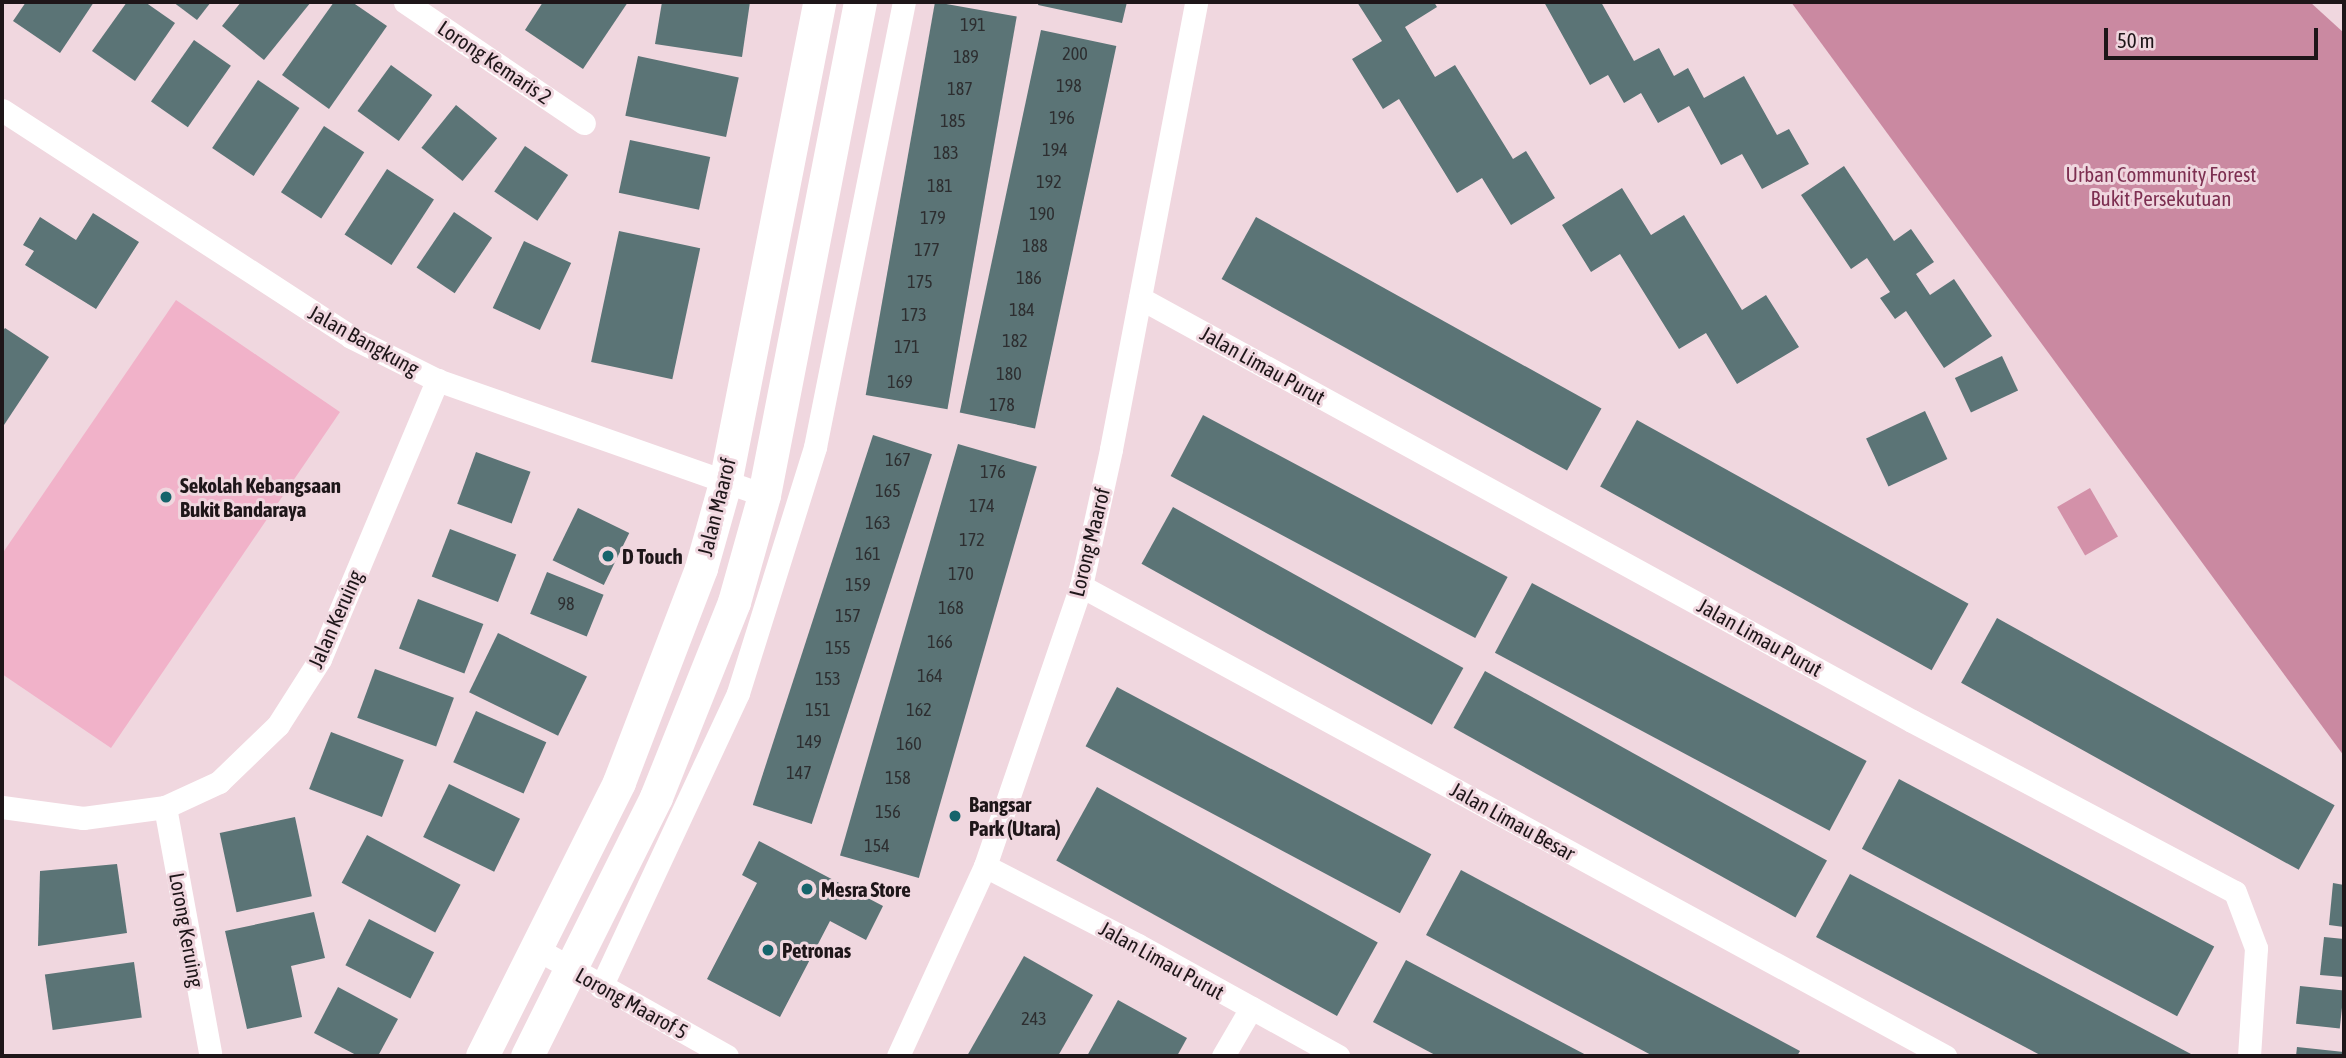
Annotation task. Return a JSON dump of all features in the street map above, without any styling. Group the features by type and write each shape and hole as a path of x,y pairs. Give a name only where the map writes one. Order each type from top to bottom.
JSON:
{"main road":[{"name":"Jalan Maarof","path":"482,1056 619,782 701,568 725,483 819,2"},
{"name":"Jalan Maarof","path":"527,1056 656,797 734,602 764,495 860,2"}],"street":[{"name":"Lorong Kemaris 2","path":"405,2 584,123"},
{"path":"601,987 738,693 815,447 904,2"},
{"name":"Lorong Maarof","path":"898,1056 985,866 1080,586 1111,449 1196,2"},
{"name":"Jalan Bangkung","path":"2,110 351,337 437,380 764,495"},
{"name":"Jalan Limau Purut","path":"1140,298 1912,721 2235,892 2256,948 2249,1056"},
{"name":"Jalan Keruing","path":"2,807 83,818 165,807 219,782 278,724 320,659 437,380"},
{"name":"Jalan Limau Besar","path":"1080,586 1945,1056"},
{"name":"Lorong Keruing","path":"165,807 210,1054"},
{"name":"Jalan Limau Purut","path":"985,866 1338,1056"},
{"name":"Lorong Maarof 5","path":"537,949 727,1056"},
{"path":"1223,1056 1251,1008"}],"shaded area":[{"path":"176,300 340,412 111,748 2,674 2,554"},
{"path":"2090,488 2118,536 2085,555 2057,507"}],"green space":[{"name":"Urban Community Forest Bukit Persekutuan","path":"1791,2 2310,2 2344,33 2344,756"}],"building":[{"path":"26,2 94,2 60,53 13,21"},
{"path":"127,2 145,2 175,23 135,81 92,51"},
{"path":"173,2 211,2 197,20"},
{"path":"241,2 311,2 264,60 222,26"},
{"path":"334,2 352,2 387,26 329,109 282,75"},
{"path":"543,2 628,2 583,69 525,30"},
{"path":"662,2 750,2 742,57 655,44"},
{"path":"935,2 1017,16 947,409 866,395"},
{"path":"1039,2 1127,2 1122,23 1038,5"},
{"path":"1357,2 1434,2 1437,7 1405,27 1435,77 1455,65 1513,159 1526,151 1555,198 1511,225 1482,178 1457,193 1399,99 1383,109 1352,59 1382,41"},
{"path":"1544,2 1601,2 1634,61 1659,48 1674,76 1688,68 1704,98 1744,76 1777,135 1789,129 1809,164 1762,189 1742,154 1721,165 1689,106 1658,123 1641,93 1624,103 1608,75 1590,85"},
{"path":"1041,30 1116,46 1035,428 960,412"},
{"path":"194,40 231,66 188,127 151,101"},
{"path":"638,56 739,77 726,137 625,116"},
{"path":"391,65 432,95 399,141 357,111"},
{"path":"258,80 299,108 254,176 212,148"},
{"path":"456,105 497,138 463,181 421,148"},
{"path":"324,126 364,152 321,218 281,192"},
{"path":"630,140 710,157 699,210 619,193"},
{"path":"525,146 568,175 537,221 494,192"},
{"path":"1844,166 1894,241 1911,229 1934,262 1916,274 1930,295 1954,279 1992,336 1944,368 1906,311 1895,319 1880,298 1890,292 1867,258 1851,269 1801,195"},
{"path":"387,169 434,199 391,265 345,234"},
{"path":"1622,188 1651,235 1684,215 1742,310 1766,295 1799,347 1737,384 1706,333 1679,349 1620,254 1591,272 1562,225"},
{"path":"454,212 492,238 455,293 417,268"},
{"path":"93,213 139,242 96,309 25,265 34,251 23,245 40,217 76,240"},
{"path":"1256,217 1601,408 1567,471 1222,279"},
{"path":"619,231 700,248 672,379 591,362"},
{"path":"524,241 571,263 540,330 493,308"},
{"path":"5,328 49,357 2,428 2,332"},
{"path":"2002,356 2018,390 1971,412 1955,378"},
{"path":"1925,411 1947,459 1888,487 1866,438"},
{"path":"1203,415 1508,577 1475,638 1171,476"},
{"path":"1637,420 1968,604 1932,670 1600,486"},
{"path":"873,435 932,454 812,824 753,805"},
{"path":"958,444 1037,467 919,878 840,855"},
{"path":"476,452 531,472 512,524 457,504"},
{"path":"1173,507 1463,668 1432,725 1141,564"},
{"path":"578,508 629,533 604,585 553,560"},
{"path":"450,529 516,554 498,602 432,577"},
{"path":"547,572 604,595 587,637 530,614"},
{"path":"1532,583 1867,761 1830,831 1495,653"},
{"path":"418,599 483,624 464,674 399,648"},
{"path":"1997,618 2335,805 2299,870 1961,683"},
{"path":"498,633 587,676 558,736 469,692"},
{"path":"375,669 454,698 436,747 357,718"},
{"path":"1485,671 1827,861 1795,917 1453,728"},
{"path":"1117,687 1431,854 1400,913 1086,746"},
{"path":"476,711 546,742 524,793 453,762"},
{"path":"331,732 404,760 382,817 309,789"},
{"path":"1899,779 2214,947 2177,1016 1862,849"},
{"path":"449,784 520,819 494,872 423,837"},
{"path":"1097,787 1378,943 1337,1016 1056,860"},
{"path":"295,817 312,896 237,912 220,833"},
{"path":"367,835 461,885 435,932 342,883"},
{"name":"Petronas","path":"759,841 883,906 866,940 830,921 780,1017 707,979 757,883 742,875"},
{"path":"117,864 127,933 38,946 40,871"},
{"path":"1461,870 1800,1051 1797,1056 1653,1056 1426,935"},
{"path":"1850,874 2191,1054 2190,1056 2042,1056 1816,937"},
{"path":"2333,883 2344,885 2344,927 2329,925"},
{"path":"314,912 325,958 291,966 302,1017 247,1029 225,931"},
{"path":"369,919 434,952 410,998 345,965"},
{"path":"2324,937 2344,939 2344,977 2320,975"},
{"path":"1024,956 1093,995 1058,1056 967,1056"},
{"path":"1406,960 1588,1056 1437,1056 1373,1022"},
{"path":"134,962 142,1017 53,1030 45,975"},
{"path":"2300,986 2344,991 2340,1028 2296,1024"},
{"path":"338,987 398,1019 378,1056 358,1056 314,1033"},
{"path":"1118,1000 1187,1038 1177,1056 1087,1056"},
{"path":"2297,1047 2344,1052 2344,1056 2296,1056"}],"place":[{"name":"Sekolah Kebangsaan Bukit Bandaraya","path":"166,497"},
{"name":"D Touch","path":"608,556"},
{"name":"Bangsar Park (Utara)","path":"955,816"},
{"name":"Mesra Store","path":"807,889"},
{"name":"Petronas","path":"768,950"}]}
